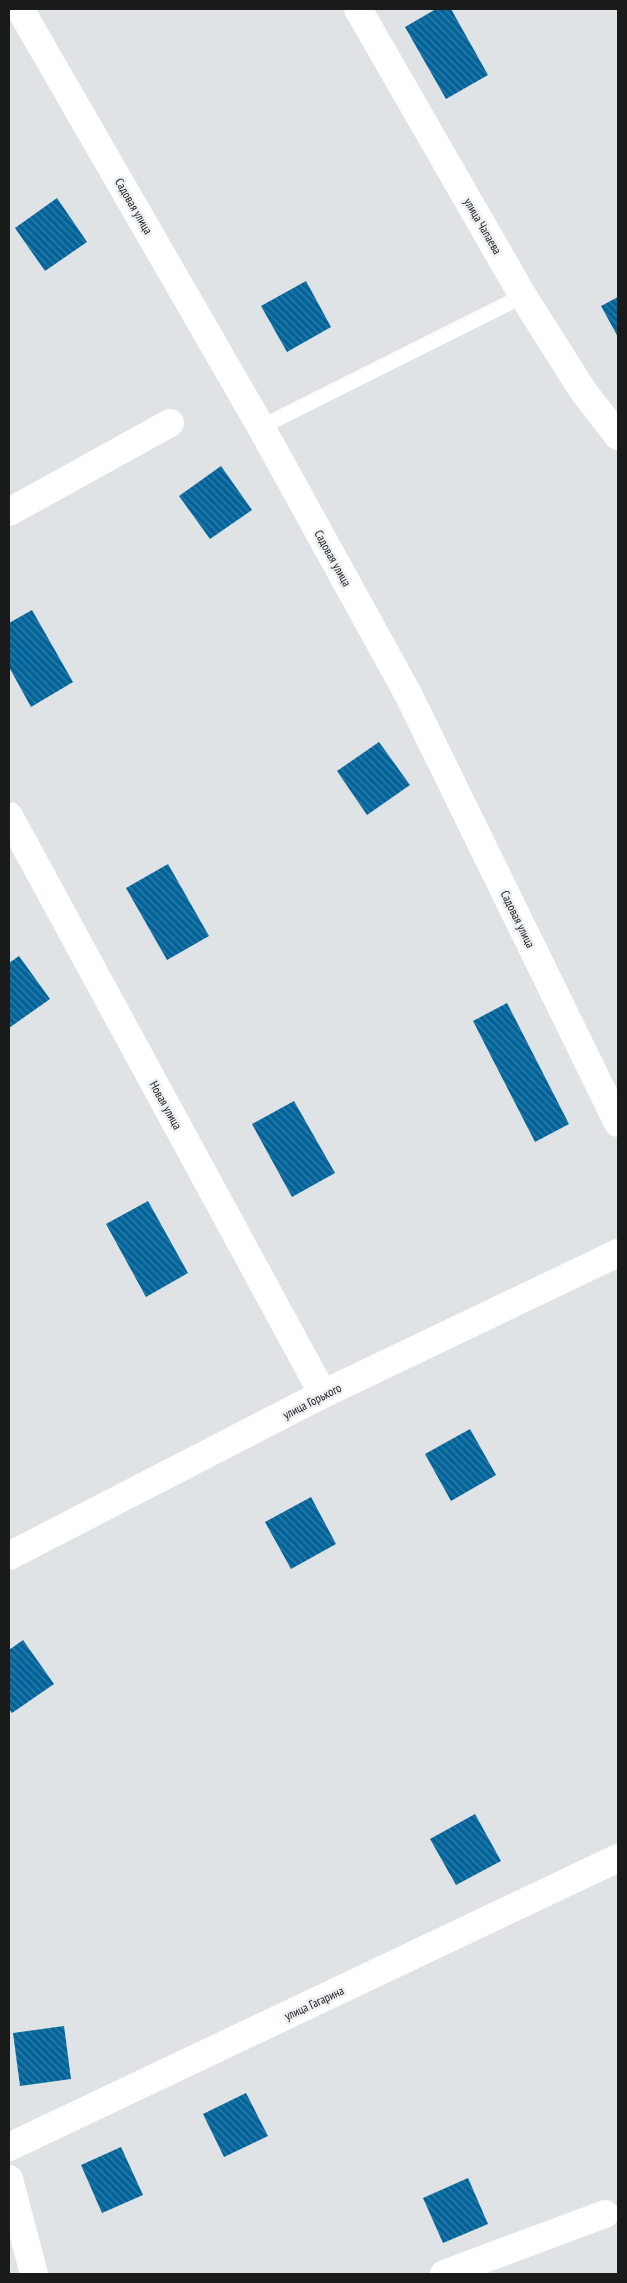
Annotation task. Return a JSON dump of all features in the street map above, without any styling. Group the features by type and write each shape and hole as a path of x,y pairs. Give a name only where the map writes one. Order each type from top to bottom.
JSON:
{"street":[{"name":"Садовая улица","path":"20,9 261,427 408,694 618,1124"},
{"name":"улица Чапаева","path":"358,9 523,296 582,391 618,436"},
{"path":"9,512 170,423"},
{"name":"Новая улица","path":"9,816 323,1394"},
{"name":"улица Горького","path":"9,1556 323,1394 618,1253"},
{"name":"улица Гагарина","path":"9,2147 618,1858"},
{"path":"9,2179 34,2274"},
{"path":"444,2274 605,2214"}],"lane":[{"path":"261,427 523,296"}],"building":[{"path":"436,9 451,9 488,75 446,99 405,27"},
{"path":"57,198 87,242 45,271 15,228"},
{"path":"306,281 331,327 287,352 261,306"},
{"path":"618,297 618,337 601,306"},
{"path":"221,466 252,510 210,539 179,496"},
{"path":"32,610 73,682 31,707 9,667 9,623"},
{"path":"379,742 410,785 367,815 337,771"},
{"path":"168,864 209,936 167,960 126,888"},
{"path":"19,956 50,999 9,1028 9,963"},
{"path":"507,1003 569,1124 535,1142 473,1021"},
{"path":"294,1101 335,1173 292,1197 252,1124"},
{"path":"148,1201 188,1273 146,1297 106,1224"},
{"path":"470,1429 496,1475 451,1501 425,1454"},
{"path":"311,1497 336,1544 291,1569 265,1522"},
{"path":"23,1640 54,1684 12,1713 9,1709 9,1650"},
{"path":"475,1814 501,1861 456,1885 430,1839"},
{"path":"64,2026 71,2079 20,2086 13,2033"},
{"path":"246,2093 268,2136 224,2157 203,2114"},
{"path":"121,2147 143,2195 102,2213 81,2165"},
{"path":"468,2178 488,2224 443,2243 423,2198"}]}
